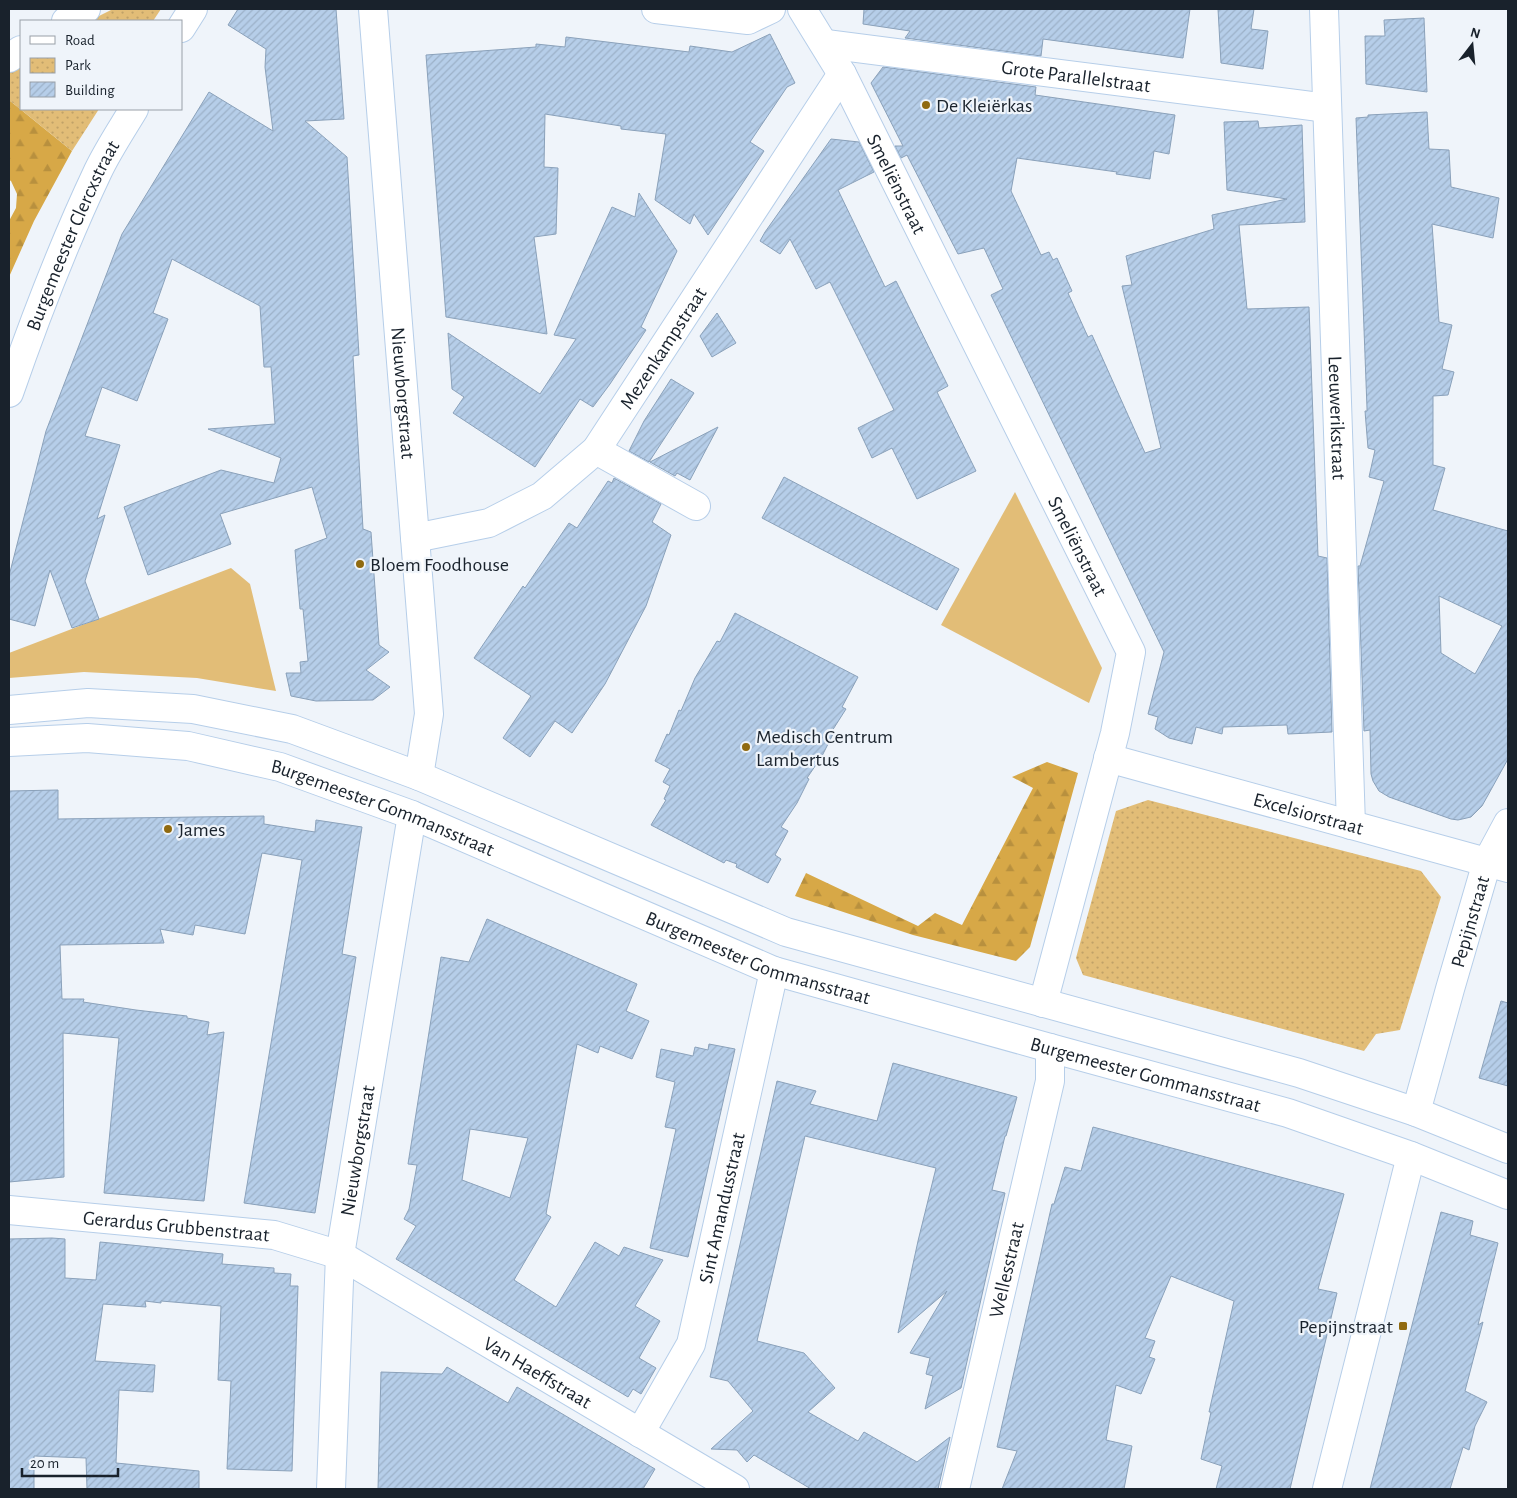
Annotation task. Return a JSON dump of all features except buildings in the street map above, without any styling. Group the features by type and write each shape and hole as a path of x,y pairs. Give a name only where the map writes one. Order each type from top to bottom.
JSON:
{"street":[{"path":"68,20 86,9"},
{"path":"182,26 193,9"},
{"name":"Nieuwborgstraat","path":"373,9 429,714 419,776"},
{"path":"656,9 748,20 771,9"},
{"name":"Smeliënstraat","path":"802,9 826,44 842,74 1131,652 1108,758 1043,1003 1050,1048"},
{"name":"Leeuwerikstraat","path":"1324,9 1351,825"},
{"name":"Grote Parallelstraat","path":"826,44 1327,108"},
{"path":"9,58 20,51"},
{"name":"Mezenkampstraat","path":"415,538 490,523 542,496 596,450 842,74"},
{"name":"Burgemeester Clercxstraat","path":"9,393 55,273 99,169 133,110"},
{"path":"596,450 696,506"},
{"name":"Burgemeester Gommansstraat","path":"9,710 88,703 193,709 292,729 419,776 771,927 1299,1073 1416,1112 1508,1149"},
{"name":"Burgemeester Gommansstraat","path":"9,742 86,738 188,746 280,767 412,816 774,970 1288,1113 1411,1156 1508,1195"},
{"name":"Excelsiorstraat","path":"1108,758 1497,866"},
{"name":"Nieuwborgstraat","path":"331,1489 340,1255 412,816"},
{"name":"Pepijnstraat","path":"1327,1489 1411,1156 1416,1112 1450,989 1497,866 1508,823"},
{"name":"Sint Amandusstraat","path":"640,1433 691,1344 774,970"},
{"name":"Wellesstraat","path":"955,1489 1050,1081 1050,1048"},
{"name":"Gerardus Grubbenstraat","path":"9,1210 274,1235 340,1255"},
{"name":"Van Haeffstraat","path":"340,1255 735,1489"}],"green space":[{"path":"113,9 161,9 154,20 91,20"},
{"path":"20,64 20,109 9,100 9,71"},
{"path":"9,100 72,151 34,221 9,277 9,221 16,208 17,194 9,180"},
{"path":"21,110 98,110 72,151"},
{"path":"1015,492 1102,668 1089,703 941,625"},
{"path":"231,568 250,584 276,691 197,678 84,672 9,678 9,653"},
{"path":"1047,762 1078,773 1030,947 1016,961 913,935 795,896 806,873 918,926 935,913 962,925 1033,788 1012,777"},
{"path":"1148,800 1421,871 1441,897 1400,1030 1376,1034 1364,1051 1083,975 1076,958 1116,811"}],"place":[{"name":"De Kleiërkas","path":"926,105"},
{"name":"Bloem Foodhouse","path":"360,564"},
{"name":"Medisch Centrum Lambertus","path":"746,747"},
{"name":"James","path":"168,829"},
{"name":"Pepijnstraat","path":"1403,1326"}]}
